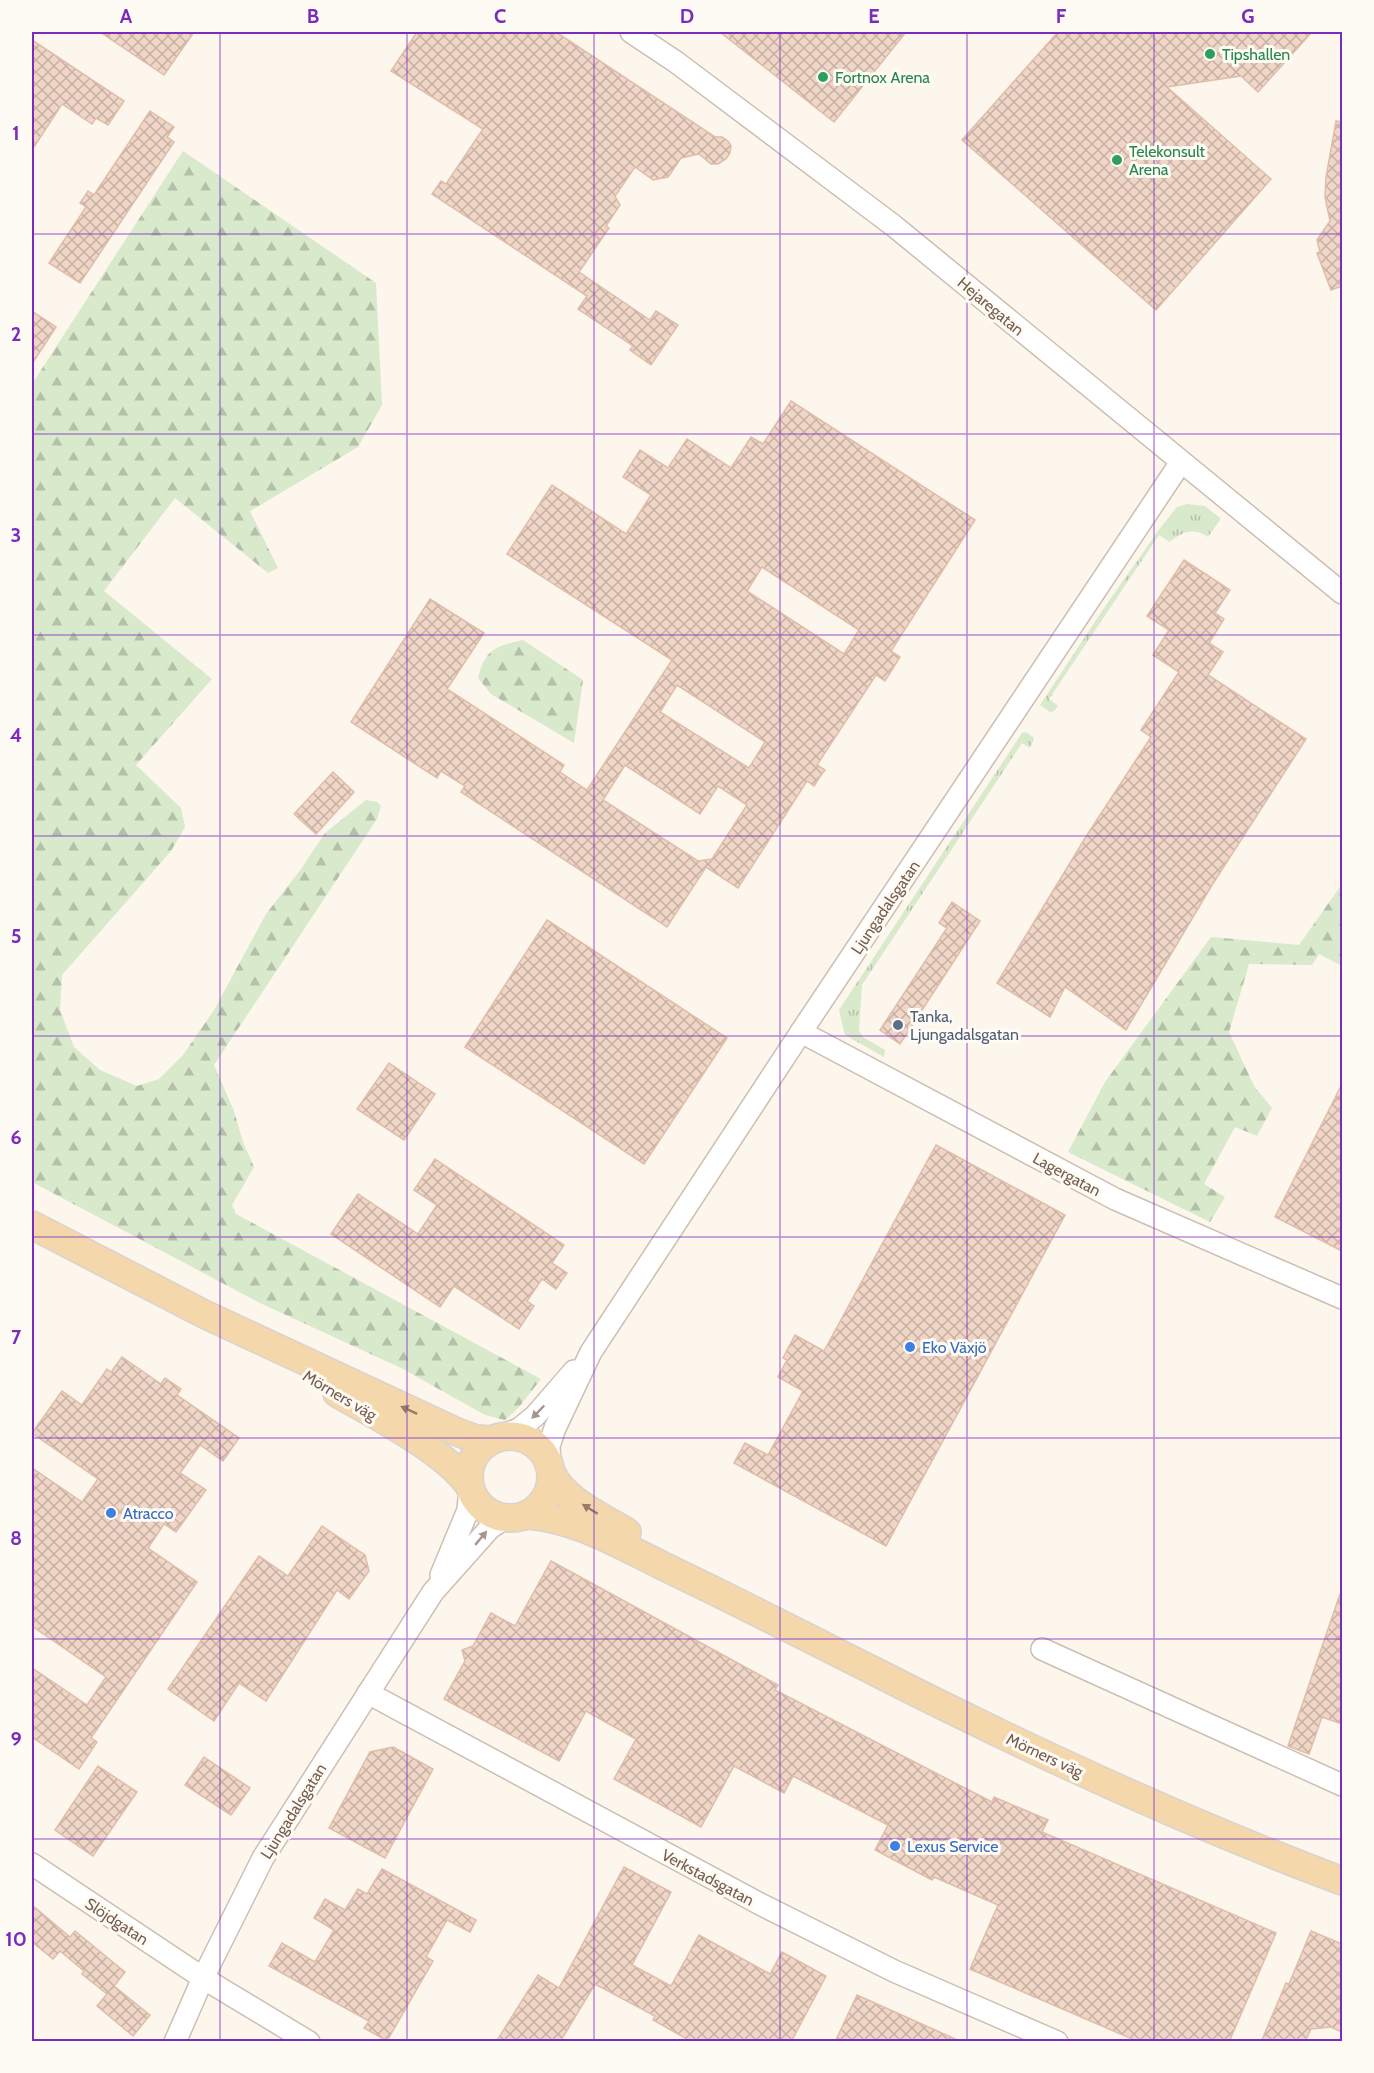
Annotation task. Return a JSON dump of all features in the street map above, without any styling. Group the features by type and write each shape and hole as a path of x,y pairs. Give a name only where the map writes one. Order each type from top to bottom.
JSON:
{"main road":[{"name":"Mörners väg","path":"32,1225 204,1314 457,1432 476,1438 495,1438"},
{"name":"Mörners väg","path":"204,1314 418,1441 460,1473 469,1486"},
{"path":"518,1436 532,1442 545,1454 551,1470 552,1484 547,1498 535,1511 516,1517 489,1514 476,1501 469,1486 468,1472 473,1458 486,1443 495,1438 518,1436"},
{"name":"Mörners väg","path":"551,1470 555,1481 582,1504 756,1610"},
{"name":"Mörners väg","path":"516,1517 549,1517 589,1530 756,1610 964,1717 1144,1800 1258,1849 1342,1881"}],"street":[{"name":"Hejaregatan","path":"630,32 676,62 894,226 1342,593"},
{"name":"Ljungadalsgatan","path":"551,1470 549,1446 555,1428 591,1353 801,1032 1181,462"},
{"name":"Lagergatan","path":"801,1032 1115,1199 1342,1298"},
{"name":"Ljungadalsgatan","path":"495,1438 519,1429 535,1416 591,1353"},
{"name":"Ljungadalsgatan","path":"433,1592 468,1510 469,1486"},
{"name":"Ljungadalsgatan","path":"175,2042 203,1978 262,1858 433,1592 490,1528 516,1517"},
{"path":"1042,1649 1342,1785"},
{"name":"Verkstadsgatan","path":"368,1693 762,1905 894,1971 1057,2042"},
{"name":"Slöjdgatan","path":"32,1864 203,1978 309,2042"}],"green space":[{"path":"183,151 376,283 382,405 358,447 250,511 278,568 268,573 175,498 104,591 212,679 136,765 181,808 185,827 171,851 62,975 60,1010 74,1047 100,1070 137,1086 159,1079 183,1055 214,1010 266,914 325,833 366,800 377,802 381,806 377,819 214,1065 234,1111 243,1142 254,1167 232,1205 236,1214 541,1379 519,1407 505,1420 485,1415 403,1369 260,1303 32,1182 32,384"},
{"path":"1187,504 1205,506 1220,520 1208,537 1198,532 1188,532 1170,542 1159,535 1049,699 1058,706 1050,712 1040,705 1161,527 1177,507"},
{"path":"523,640 583,680 574,743 491,694 478,678 484,661 493,650"},
{"path":"1026,732 1034,738 1030,748 1022,743 862,985 859,1030 863,1037 885,1050 884,1057 845,1035 839,1010 1022,733"},
{"path":"1342,884 1342,966 1319,954 1312,965 1249,964 1229,1032 1254,1086 1272,1108 1257,1136 1235,1127 1204,1184 1225,1197 1210,1222 1068,1152 1105,1082 1211,937 1299,945"}],"building":[{"path":"100,32 194,32 164,75"},
{"path":"417,32 556,32 715,137 722,137 728,141 731,146 730,153 718,164 711,164 699,154 681,158 668,177 653,180 635,167 615,196 620,205 606,226 609,228 579,272 650,320 656,311 678,325 651,365 630,350 633,346 578,309 587,296 432,194 441,181 446,184 483,129 391,71"},
{"name":"Fortnox Arena","path":"720,32 906,32 834,122"},
{"name":"Telekonsult Arena","path":"1058,32 1312,32 1258,92 1241,76 1167,87 1271,179 1156,310 962,140"},
{"path":"32,40 124,101 108,125 96,118 92,124 62,104 32,150"},
{"path":"150,111 174,127 167,137 174,142 80,283 49,263 86,207 80,203 88,191 94,195"},
{"path":"1336,121 1342,122 1342,286 1331,290 1317,253 1320,252 1317,240 1330,221 1325,197 1326,177"},
{"path":"32,311 56,327 32,364"},
{"path":"791,401 975,520 891,651 900,657 885,681 876,675 817,765 825,770 814,786 807,781 738,888 706,867 667,927 461,792 465,786 441,771 437,778 351,722 430,599 484,633 447,689 564,765 560,772 587,790 672,660 507,554 552,485 626,534 651,495 623,477 640,450 668,468 687,439 731,468 751,437 763,444","holes":["762,567 859,630 844,654 747,591","677,685 765,742 749,768 660,712","625,765 700,814 718,786 747,805 712,859 698,861 603,800"]},
{"path":"1184,560 1230,590 1215,613 1224,619 1209,643 1223,652 1208,675 1306,739 1212,885 1126,1030 1065,987 1050,1017 997,983 1087,835 1151,737 1141,730 1179,672 1153,655 1169,630 1147,616"},
{"path":"333,772 354,792 316,834 294,814"},
{"path":"952,902 980,921 900,1044 880,1030 947,928 939,923"},
{"path":"547,920 727,1038 644,1164 465,1047"},
{"path":"389,1063 435,1094 404,1140 357,1109"},
{"path":"1342,1084 1342,1251 1275,1217"},
{"name":"Eko Växjö","path":"936,1145 1065,1215 886,1546 734,1463 745,1443 768,1455 803,1391 778,1377 787,1360 783,1358 795,1335 824,1351"},
{"path":"435,1159 564,1245 552,1263 567,1273 556,1289 542,1279 527,1301 534,1306 519,1329 454,1286 440,1307 331,1234 358,1194 418,1234 437,1205 414,1190"},
{"name":"Atracco","path":"122,1357 161,1384 165,1378 181,1389 177,1395 239,1438 223,1461 200,1445 180,1473 206,1490 176,1532 164,1524 148,1548 197,1582 91,1738 97,1742 79,1769 32,1737 32,1668 87,1705 106,1677 32,1626 32,1468 82,1502 98,1479 32,1433 62,1391 82,1405 107,1369 111,1372"},
{"path":"322,1526 365,1555 369,1571 349,1599 337,1590 266,1701 239,1683 214,1721 168,1689 259,1556 288,1576"},
{"path":"551,1561 778,1685 775,1690 992,1802 994,1797 1048,1820 1042,1832 1276,1933 1229,2042 1139,2042 970,1969 998,1905 934,1877 932,1880 875,1850 888,1825 793,1776 784,1793 734,1766 701,1827 614,1779 636,1739 586,1711 559,1761 444,1699 465,1661 462,1650 473,1646 491,1613 515,1626"},
{"path":"1340,1594 1342,1595 1342,1724 1322,1717 1309,1754 1288,1746"},
{"path":"393,1747 433,1769 385,1858 329,1828 370,1752"},
{"path":"204,1757 250,1788 231,1815 185,1785"},
{"path":"98,1766 137,1792 93,1856 55,1830"},
{"path":"624,1867 671,1892 632,1965 671,1986 699,1935 770,1974 782,1952 826,1976 791,2042 692,2042 653,2020 655,2016 595,1984 560,2042 496,2042 538,1975 559,1988"},
{"path":"382,1869 476,1920 470,1932 447,1920 426,1957 433,1961 387,2041 364,2028 369,2021 269,1966 282,1943 315,1962 334,1930 314,1918 325,1899 345,1910 358,1889 367,1894"},
{"path":"32,1905 70,1937 75,1931 125,1972 114,1986 150,2015 133,2036 97,2006 107,1994 82,1974 84,1971 60,1951 53,1959 32,1942"},
{"path":"1311,1931 1342,1944 1342,2032 1331,2027 1311,2029 1305,2042 1261,2042 1286,1983 1289,1984"},
{"path":"857,1995 962,2042 835,2042"}],"place":[{"name":"Tipshallen","path":"1210,54"},
{"name":"Fortnox Arena","path":"823,77"},
{"name":"Telekonsult Arena","path":"1117,160"},
{"name":"Tanka, Ljungadalsgatan","path":"898,1025"},
{"name":"Eko Växjö","path":"910,1347"},
{"name":"Atracco","path":"111,1513"},
{"name":"Lexus Service","path":"895,1846"}]}
